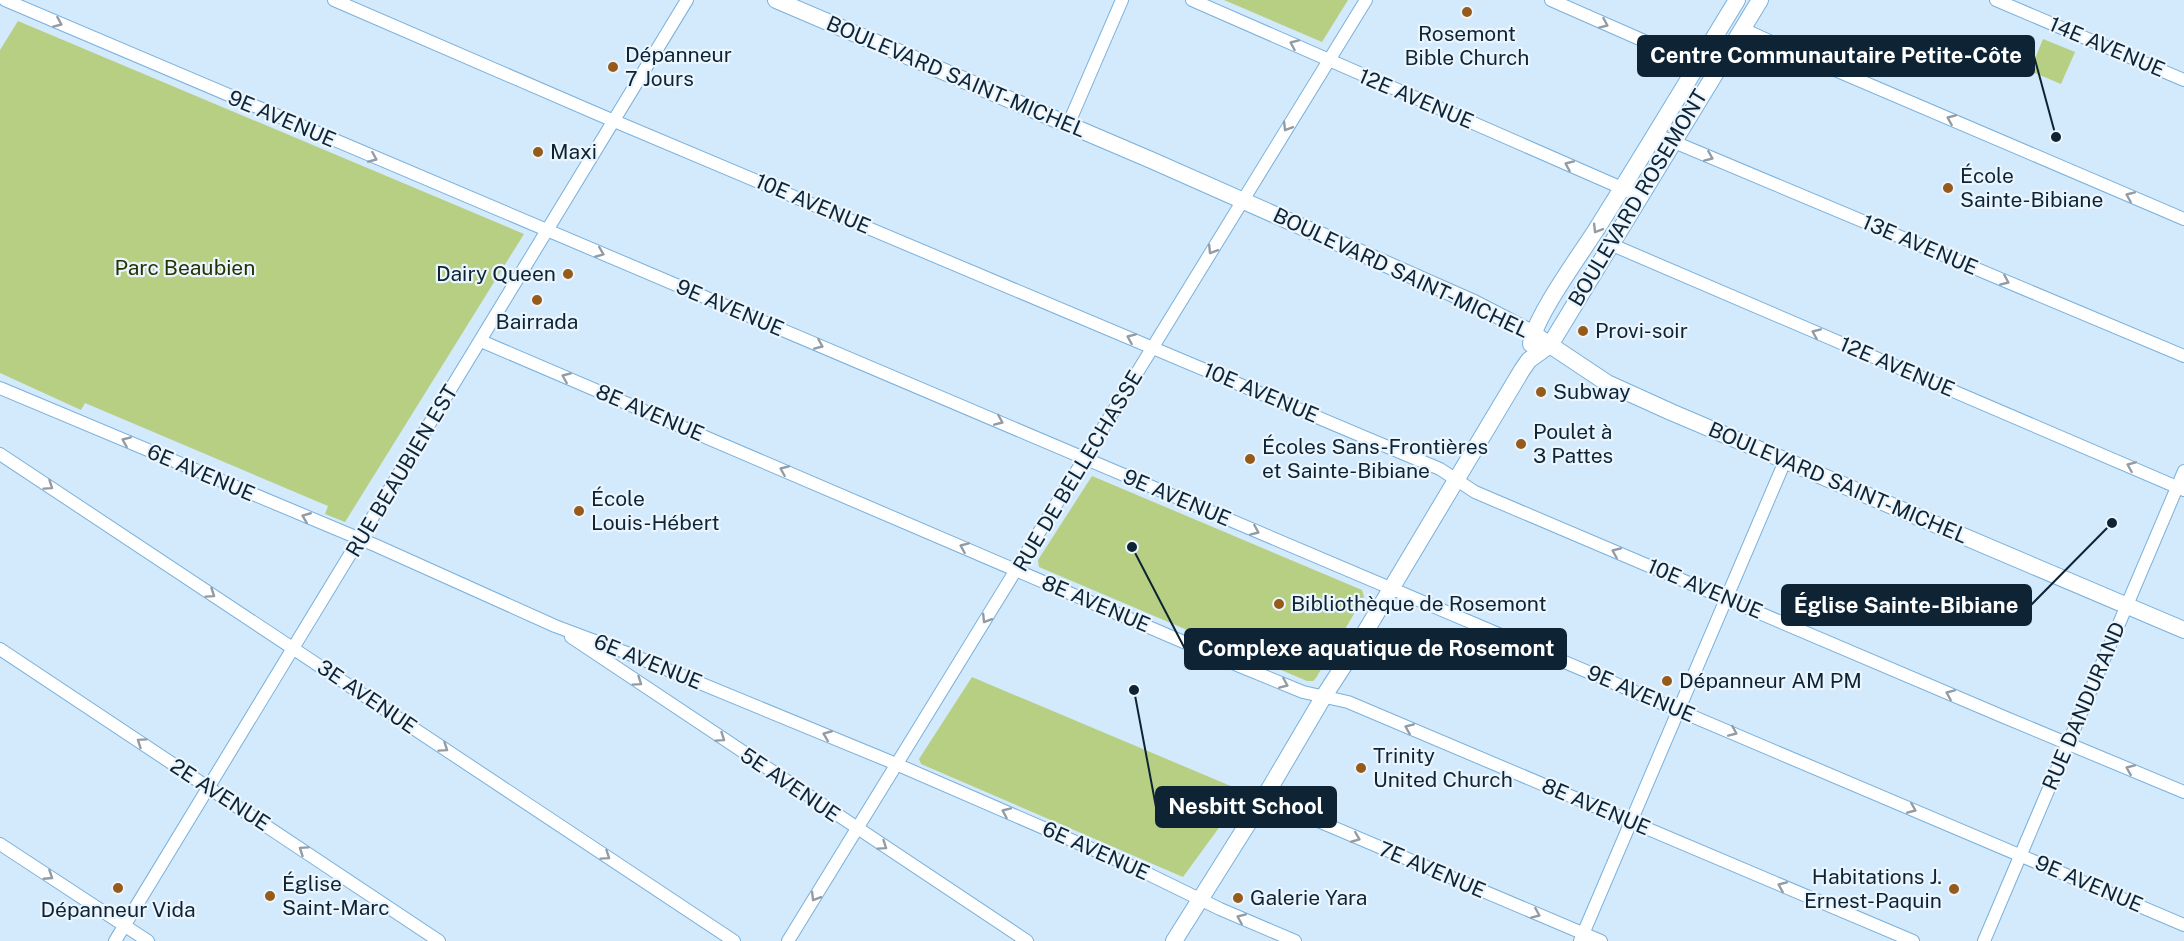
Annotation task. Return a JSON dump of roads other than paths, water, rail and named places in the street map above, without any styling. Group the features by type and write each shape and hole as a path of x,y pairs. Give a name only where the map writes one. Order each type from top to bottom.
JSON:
{"main road":[{"name":"BOULEVARD SAINT-MICHEL","path":"776,0 1243,200 1474,303 1532,333 1607,383 2184,630"},
{"name":"BOULEVARD ROSEMONT","path":"1529,360 1532,333 1737,0"},
{"name":"BOULEVARD ROSEMONT","path":"1174,941 1264,798 1529,360 1550,345 1760,0"}],"street":[{"path":"0,7 4,0"},
{"name":"9E AVENUE","path":"4,0 2184,925"},
{"name":"10E AVENUE","path":"334,0 613,121 1440,469 1475,492 2184,792"},
{"name":"RUE BEAUBIEN EST","path":"115,941 482,341 546,231 687,0"},
{"path":"1068,125 1122,0"},
{"name":"12E AVENUE","path":"1192,0 1640,196"},
{"name":"RUE DE BELLECHASSE","path":"788,941 1366,0"},
{"path":"1551,0 1716,70"},
{"name":"14E AVENUE","path":"1996,0 2184,80"},
{"path":"1743,28 1800,55 2184,219"},
{"name":"13E AVENUE","path":"1655,134 2184,356"},
{"name":"12E AVENUE","path":"1610,244 2181,488"},
{"name":"8E AVENUE","path":"482,341 1295,689 1348,702 1913,941"},
{"name":"6E AVENUE","path":"0,388 360,539 555,626 627,653 896,764 1138,869 1295,941"},
{"name":"3E AVENUE","path":"0,454 734,941"},
{"path":"1581,938 1785,461"},
{"name":"RUE DANDURAND","path":"1984,941 2127,606 2181,488 2184,471"},
{"name":"5E AVENUE","path":"555,626 1027,941"},
{"name":"2E AVENUE","path":"0,648 439,941"},
{"name":"7E AVENUE","path":"1264,798 1581,938 1600,941"},
{"path":"0,844 148,941"}],"place":[{"name":"Rosemont Bible Church","path":"1467,12"},
{"name":"Dépanneur 7 Jours","path":"613,67"},
{"name":"Centre Communautaire Petite-Côte","path":"2056,137"},
{"name":"Maxi","path":"538,152"},
{"name":"École Sainte-Bibiane","path":"1948,188"},
{"name":"Dairy Queen","path":"568,274"},
{"name":"Bairrada","path":"537,300"},
{"name":"Provi-soir","path":"1583,331"},
{"name":"Subway","path":"1541,392"},
{"name":"Poulet à 3 Pattes","path":"1521,444"},
{"name":"Écoles Sans-Frontières et Sainte-Bibiane","path":"1250,459"},
{"name":"École Louis-Hébert","path":"579,511"},
{"name":"Église Sainte-Bibiane","path":"2112,523"},
{"name":"Complexe aquatique de Rosemont","path":"1132,547"},
{"name":"Bibliothèque de Rosemont","path":"1279,604"},
{"name":"Dépanneur AM PM","path":"1667,681"},
{"name":"Nesbitt School","path":"1134,690"},
{"name":"Trinity United Church","path":"1361,768"},
{"name":"Dépanneur Vida","path":"118,888"},
{"name":"Habitations J. Ernest-Paquin","path":"1954,889"},
{"name":"Église Saint-Marc","path":"270,896"},
{"name":"Galerie Yara","path":"1238,898"}],"park label":[{"name":"Parc Beaubien","path":"185,268"}]}
